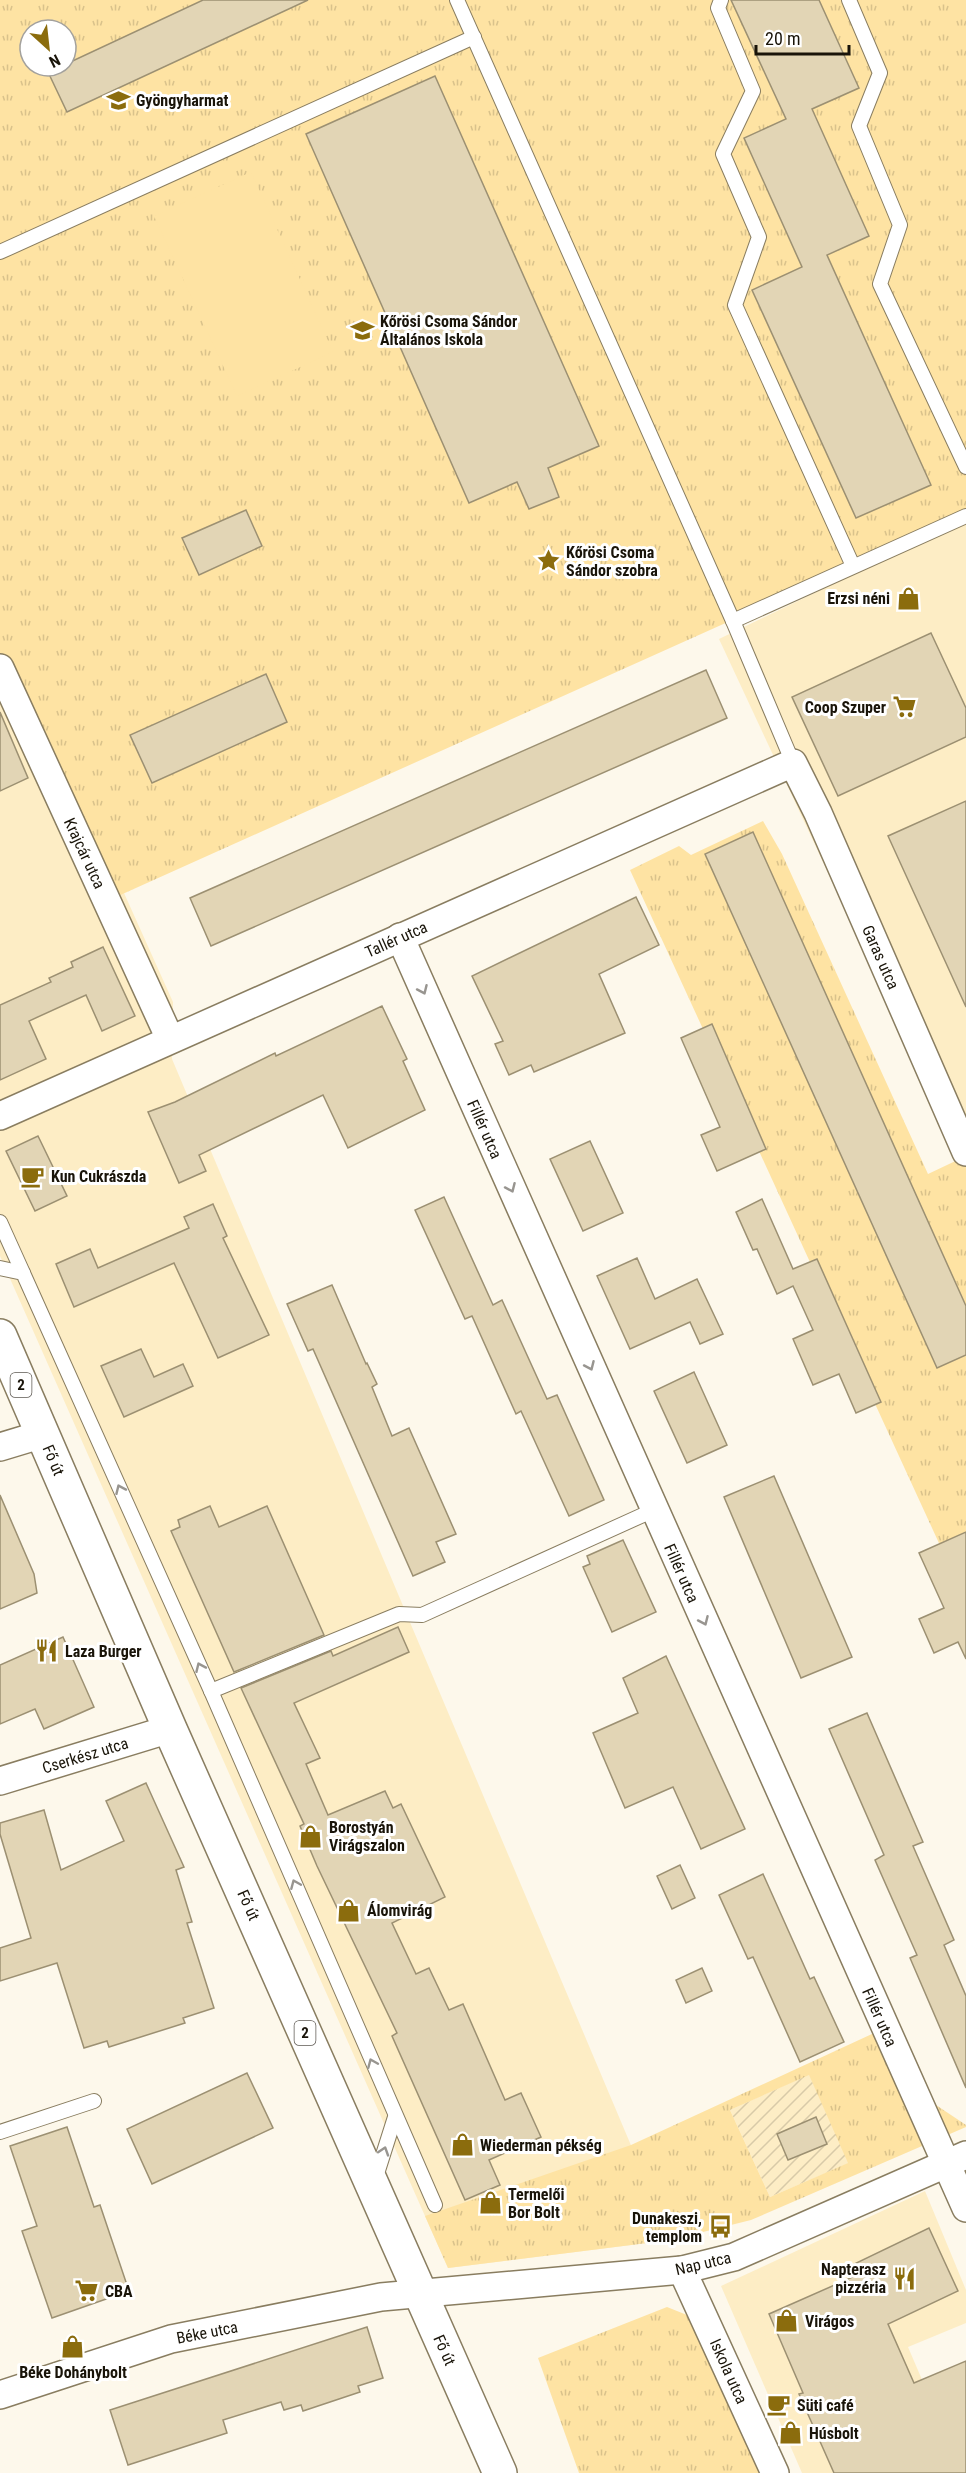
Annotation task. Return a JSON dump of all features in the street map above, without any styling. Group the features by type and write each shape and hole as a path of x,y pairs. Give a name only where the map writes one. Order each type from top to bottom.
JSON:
{"main road":[{"name":"Fő út","path":"0,1336 170,1729 500,2473"}],"street":[{"name":"Krajcár utca","path":"0,668 170,1039"},
{"name":"Tallér utca","path":"0,1116 793,763"},
{"name":"Garas utca","path":"793,763 818,813 965,1146"},
{"name":"Fillér utca","path":"400,937 654,1510 956,2159 966,2208"},
{"path":"0,1448 43,1434"},
{"name":"Cserkész utca","path":"0,1781 170,1729"},
{"name":"Nap utca","path":"421,2295 682,2270 734,2257 956,2159"},
{"name":"Iskola utca","path":"682,2270 775,2473"},
{"name":"Béke utca","path":"0,2395 171,2339 381,2297 421,2295"}],"lane":[{"path":"457,0 733,621 793,763"},
{"path":"721,0 718,8 753,91 723,154 759,237 735,305 853,566"},
{"path":"849,0 880,73 859,126 900,225 880,284 966,467"},
{"path":"0,252 474,37"},
{"path":"733,621 966,516"},
{"path":"0,1222 211,1691 435,2205"},
{"path":"0,1268 23,1273"},
{"path":"211,1691 399,1614 422,1615 654,1510"},
{"path":"0,2132 94,2101"},
{"path":"373,2186 395,2117"}],"shaded area":[{"path":"966,520 966,1156 961,1158 719,639"},
{"path":"0,617 173,1002 172,1059 671,2240 448,2268 0,1256"},
{"path":"809,2074 849,2163 770,2197 730,2110"},
{"path":"925,2191 966,2290 966,2323 908,2347 962,2473 802,2473 721,2286"}],"green space":[{"path":"0,0 966,0 966,515 107,901 0,668"},
{"path":"251,172 333,352 237,396 154,216"},
{"path":"763,821 782,854 928,1174 966,1156 966,1602 630,870 679,846 691,855"},
{"path":"898,2022 936,2105 966,2125 966,2127 751,2220 671,2240 448,2268 425,2216 631,2145","holes":["809,2075 848,2163 770,2197 730,2110"]},
{"path":"667,2307 707,2323 772,2473 579,2473 538,2358"}],"building":[{"path":"203,0 308,0 67,112 51,78 78,78 78,58"},
{"path":"731,0 819,0 859,88 812,109 869,236 827,255 931,485 856,518 752,290 802,267 744,138 786,119"},
{"path":"435,76 599,446 548,468 559,497 529,509 517,482 469,503 306,134"},
{"path":"246,510 262,546 199,575 182,538"},
{"path":"931,633 966,708 966,737 838,796 792,697"},
{"path":"706,670 727,718 211,946 190,898"},
{"path":"266,674 287,722 152,783 130,735"},
{"path":"0,712 28,778 0,791"},
{"path":"966,801 966,1007 888,836"},
{"path":"753,832 966,1306 966,1355 937,1368 705,854"},
{"path":"636,897 659,945 599,974 625,1033 534,1072 531,1065 509,1075 495,1044 503,1041 472,976"},
{"path":"103,947 135,1016 102,1031 86,995 29,1021 46,1059 0,1080 0,1005 51,982 49,978 73,967 71,962"},
{"path":"382,1006 407,1059 403,1061 425,1110 348,1148 323,1095 199,1155 206,1171 179,1183 148,1112 175,1102 275,1053 276,1056"},
{"path":"712,1024 766,1149 717,1171 701,1135 720,1127 681,1038"},
{"path":"38,1136 67,1196 35,1211 6,1151"},
{"path":"590,1141 623,1213 583,1231 550,1159"},
{"path":"444,1197 493,1305 502,1300 547,1399 557,1395 604,1500 569,1516 521,1411 516,1414 472,1316 465,1319 415,1210"},
{"path":"762,1199 793,1269 817,1259 881,1402 856,1413 839,1374 813,1385 793,1339 813,1330 793,1286 777,1294 757,1249 753,1250 736,1212"},
{"path":"213,1204 227,1236 223,1238 269,1335 218,1358 174,1263 74,1307 56,1264 90,1249 98,1268 189,1228 184,1217"},
{"path":"637,1258 655,1299 697,1279 723,1334 700,1344 690,1322 630,1349 597,1276"},
{"path":"332,1285 377,1384 372,1387 392,1436 409,1428 456,1534 436,1542 445,1562 413,1576 313,1349 308,1351 287,1304"},
{"path":"141,1349 154,1377 183,1364 193,1386 124,1417 101,1366"},
{"path":"694,1372 727,1445 687,1463 654,1391"},
{"path":"774,1476 852,1657 801,1678 724,1497"},
{"path":"0,1495 34,1574 37,1593 0,1609"},
{"path":"210,1506 219,1527 267,1506 324,1635 234,1672 171,1531 180,1527 178,1520"},
{"path":"966,1532 966,1659 958,1642 934,1653 919,1619 944,1608 919,1553"},
{"path":"623,1540 656,1612 612,1632 583,1567 590,1564 587,1556"},
{"path":"398,1627 409,1652 294,1703 320,1758 306,1764 328,1815 385,1791 393,1808 401,1804 445,1897 392,1923 416,1974 429,1968 449,2010 463,2004 505,2100 521,2093 541,2137 489,2160 500,2185 465,2200 392,2036 397,2033 317,1866 300,1826 304,1824 241,1688 331,1651 333,1656"},
{"path":"63,1637 94,1707 44,1729 35,1709 0,1724 0,1665"},
{"path":"666,1656 745,1829 701,1849 673,1787 625,1808 593,1733 638,1713 623,1678"},
{"path":"867,1713 923,1842 913,1846 954,1940 944,1945 966,1996 966,2088 910,1958 917,1955 875,1860 884,1855 829,1729"},
{"path":"146,1783 184,1867 176,1870 192,1922 187,1923 214,2008 183,2018 185,2023 109,2047 107,2041 84,2048 57,1963 0,1981 0,1948 31,1938 0,1834 0,1823 44,1810 61,1870 124,1841 106,1801"},
{"path":"680,1865 695,1898 672,1909 657,1876"},
{"path":"763,1874 810,1979 814,1977 844,2042 800,2062 753,1957 748,1959 719,1895"},
{"path":"702,1968 712,1991 686,2003 676,1980"},
{"path":"247,2073 273,2128 152,2184 127,2129"},
{"path":"816,2117 827,2144 788,2160 777,2134"},
{"path":"67,2127 94,2207 100,2205 129,2291 52,2318 22,2231 37,2226 10,2146"},
{"path":"929,2228 958,2291 888,2324 914,2383 966,2361 966,2473 834,2473 799,2394 803,2393 769,2314 855,2276 850,2266"},
{"path":"367,2327 383,2378 358,2386 360,2392 303,2411 301,2405 284,2410 281,2402 223,2420 227,2433 128,2465 110,2410"}],"place":[{"name":"Gyöngyharmat","path":"118,100"},
{"name":"Kőrösi Csoma Sándor Általános Iskola","path":"362,330"},
{"name":"Kőrösi Csoma Sándor szobra","path":"548,561"},
{"name":"Erzsi néni","path":"908,598"},
{"name":"Coop Szuper","path":"904,707"},
{"name":"Kun Cukrászda","path":"33,1176"},
{"name":"Laza Burger","path":"47,1651"},
{"name":"Borostyán Virágszalon","path":"311,1836"},
{"name":"Álomvirág","path":"349,1910"},
{"name":"Wiederman pékség","path":"462,2145"},
{"name":"Termelői Bor Bolt","path":"490,2203"},
{"name":"Dunakeszi, templom","path":"720,2227"},
{"name":"Napterasz pizzéria","path":"904,2278"},
{"name":"CBA","path":"87,2291"},
{"name":"Virágos","path":"787,2321"},
{"name":"Béke Dohánybolt","path":"73,2347"},
{"name":"Süti café","path":"779,2405"},
{"name":"Húsbolt","path":"791,2433"}]}
